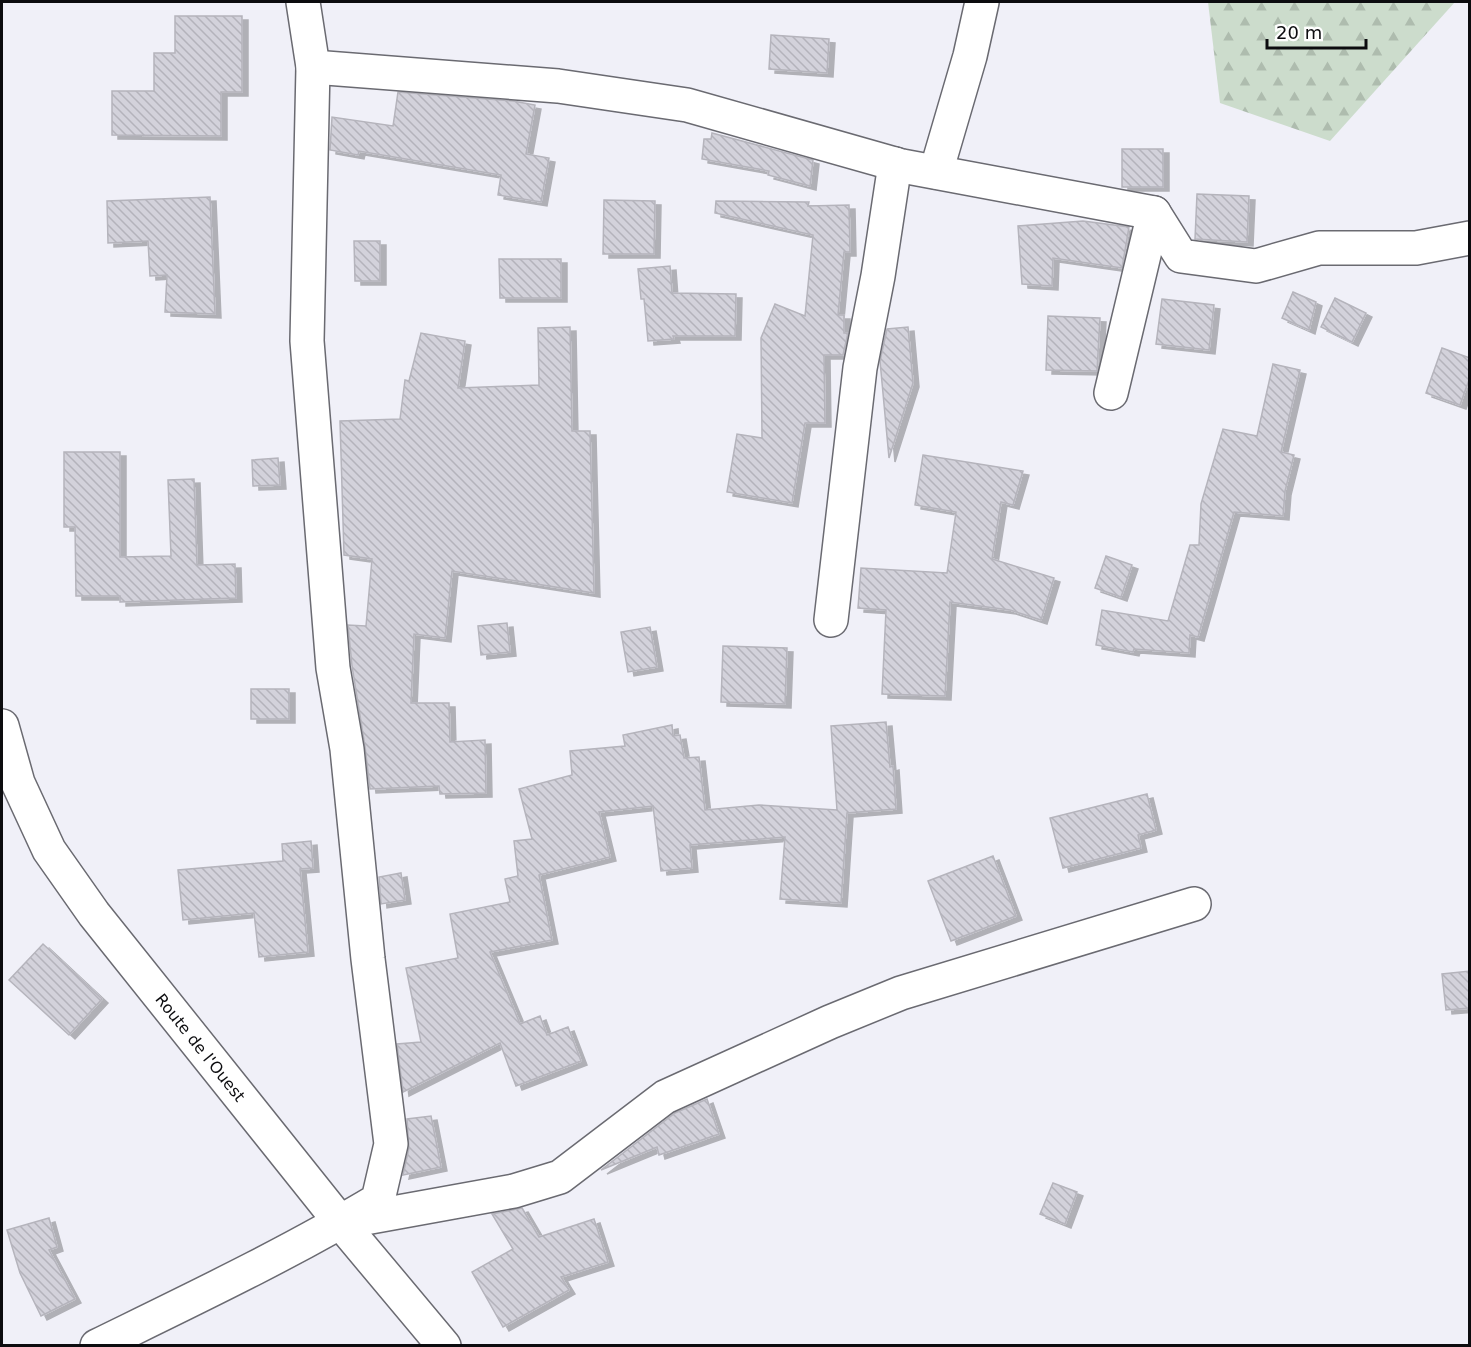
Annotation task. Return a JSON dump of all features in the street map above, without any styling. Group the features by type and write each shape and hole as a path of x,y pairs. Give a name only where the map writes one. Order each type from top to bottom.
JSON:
{"street":[{"path":"97,1346 341,1223 378,1200 391,1144 368,959 347,749 333,668 307,341 313,67 303,2"},
{"path":"936,172 970,56 982,2"},
{"path":"313,67 558,86 687,105 895,164 1154,213 1181,256 1256,266 1319,248 1416,248 1470,238"},
{"path":"831,620 860,368 878,276 895,164"},
{"path":"1111,393 1154,213"},
{"name":"Route de l'Ouest","path":"2,726 18,783 49,849 94,914 341,1223 444,1346"},
{"path":"341,1223 514,1191 560,1177 665,1097 830,1022 901,993 1194,904"}],"green space":[{"path":"1208,2 1455,2 1330,141 1220,103"}],"building":[{"path":"175,16 242,16 242,92 221,92 221,136 112,135 112,91 154,91 154,53 175,53"},
{"path":"771,35 829,39 827,73 769,69"},
{"path":"398,92 513,101 535,105 526,154 549,158 541,202 498,195 501,175 359,151 358,155 330,150 332,117 393,126"},
{"path":"712,133 813,160 810,186 768,175 769,171 702,159 704,139 711,139"},
{"path":"1122,149 1163,149 1163,187 1122,187"},
{"path":"1197,194 1249,196 1247,242 1195,239"},
{"path":"210,197 215,314 165,312 167,275 150,276 148,241 108,243 107,201"},
{"path":"604,200 655,201 654,254 603,254"},
{"path":"716,201 809,202 808,206 849,205 850,252 844,252 838,315 844,315 844,333 848,333 843,355 824,355 825,423 805,423 792,503 727,492 737,434 762,438 761,338 775,304 805,316 813,235 715,213"},
{"path":"1083,221 1129,227 1122,268 1053,258 1052,286 1022,284 1018,226"},
{"path":"354,241 380,241 380,281 355,281"},
{"path":"499,259 561,259 561,298 500,298"},
{"path":"670,266 672,293 736,294 735,336 673,336 674,339 648,341 644,299 641,299 638,269"},
{"path":"1293,292 1316,302 1309,330 1282,318"},
{"path":"1335,298 1366,313 1352,342 1321,327"},
{"path":"1162,299 1214,305 1209,350 1156,344"},
{"path":"1048,316 1100,318 1097,371 1046,370"},
{"path":"570,327 572,431 590,431 594,593 452,571 445,638 414,634 411,703 449,703 450,742 485,740 486,793 440,794 439,786 370,789 348,625 366,626 372,559 344,555 340,421 400,419 405,380 409,381 421,333 465,341 458,388 539,385 538,328"},
{"path":"908,327 913,383 889,458 880,361 887,329"},
{"path":"1442,348 1470,358 1470,377 1460,405 1426,393"},
{"path":"1273,364 1300,370 1281,452 1294,455 1285,491 1283,516 1234,512 1198,637 1190,635 1189,653 1134,649 1133,652 1096,645 1102,610 1168,621 1190,545 1199,545 1201,504 1223,429 1257,436"},
{"path":"64,452 120,452 120,557 171,556 168,480 194,479 197,565 235,564 236,598 120,602 120,596 76,596 75,527 64,527"},
{"path":"923,455 1023,471 1013,505 1001,502 992,559 1054,578 1041,620 1010,610 950,602 945,696 882,694 886,610 858,608 861,568 947,573 956,512 915,505"},
{"path":"278,458 280,485 253,486 252,460"},
{"path":"1106,556 1132,565 1121,597 1095,588"},
{"path":"507,623 510,652 481,655 478,626"},
{"path":"650,627 657,667 628,672 621,632"},
{"path":"723,646 787,648 785,704 721,702"},
{"path":"251,689 289,689 289,719 251,719"},
{"path":"886,722 890,767 893,766 896,809 847,813 841,903 780,899 785,837 690,845 692,868 661,871 653,806 599,812 610,857 539,875 552,940 490,952 520,1024 540,1016 547,1035 568,1027 581,1061 516,1086 500,1043 403,1092 397,1044 421,1042 406,968 458,958 450,914 510,902 505,879 518,876 514,841 532,839 519,789 572,775 570,751 625,746 623,735 672,725 673,736 680,735 684,758 699,757 705,810 759,805 837,810 831,726"},
{"path":"1147,794 1156,830 1138,835 1141,848 1063,868 1050,818"},
{"path":"311,841 313,868 300,869 308,952 259,957 254,913 183,920 178,870 283,861 282,844"},
{"path":"993,856 1016,916 951,941 928,881"},
{"path":"401,873 405,900 381,904 379,877"},
{"path":"43,944 102,999 69,1035 9,980"},
{"path":"1470,971 1470,1008 1446,1010 1442,974"},
{"path":"707,1099 719,1134 659,1155 657,1147 601,1170 675,1113"},
{"path":"431,1116 441,1167 403,1175 409,1148 407,1119"},
{"path":"1053,1183 1077,1192 1065,1224 1040,1214"},
{"path":"522,1208 539,1237 594,1219 608,1262 561,1277 569,1290 503,1327 472,1272 513,1249 492,1214"},
{"path":"49,1218 57,1247 49,1250 75,1299 41,1316 20,1273 7,1230"}]}
